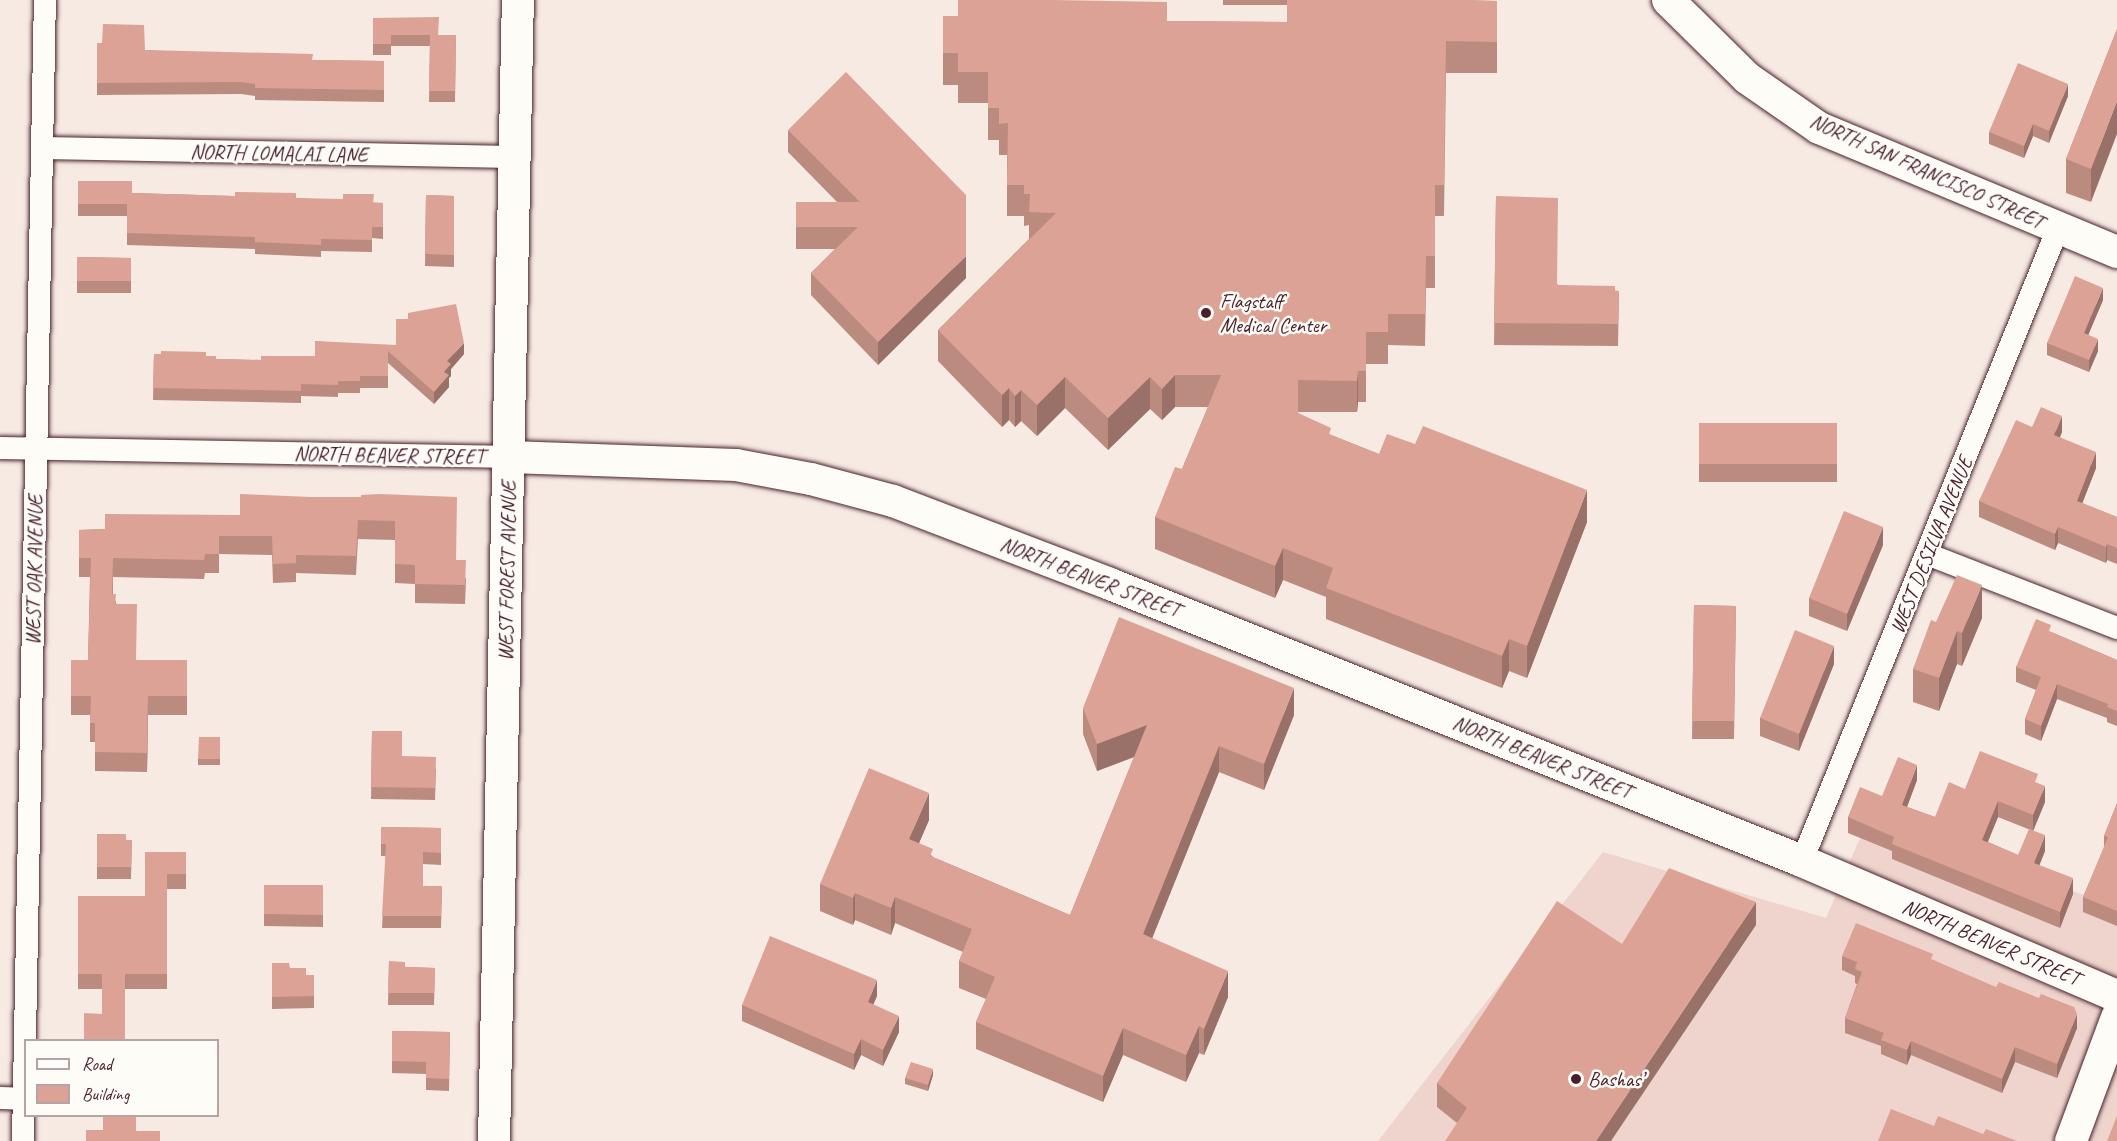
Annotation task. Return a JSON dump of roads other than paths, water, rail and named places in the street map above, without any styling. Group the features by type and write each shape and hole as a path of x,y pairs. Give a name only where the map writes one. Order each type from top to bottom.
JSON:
{"street":[{"name":"WEST OAK AVENUE","path":"25,1039 45,0"},
{"name":"WEST FOREST AVENUE","path":"494,1141 518,0"},
{"name":"NORTH SAN FRANCISCO STREET","path":"1668,0 1747,78 1819,128 2117,252"},
{"name":"NORTH LOMALAI LANE","path":"42,148 515,157"},
{"name":"WEST DESILVA AVENUE","path":"1802,861 2058,228"},
{"name":"NORTH BEAVER STREET","path":"0,448 510,457 736,465 811,479 893,501 1110,584 1802,861 2117,996"},
{"path":"1927,554 2117,628"},
{"path":"2071,1141 2117,1017"},
{"path":"0,1098 24,1099"},
{"name":"WEST OAK AVENUE","path":"23,1141 24,1099"}],"place":[{"name":"Flagstaff Medical Center","path":"1206,313"},
{"name":"Bashas’","path":"1576,1079"}]}
